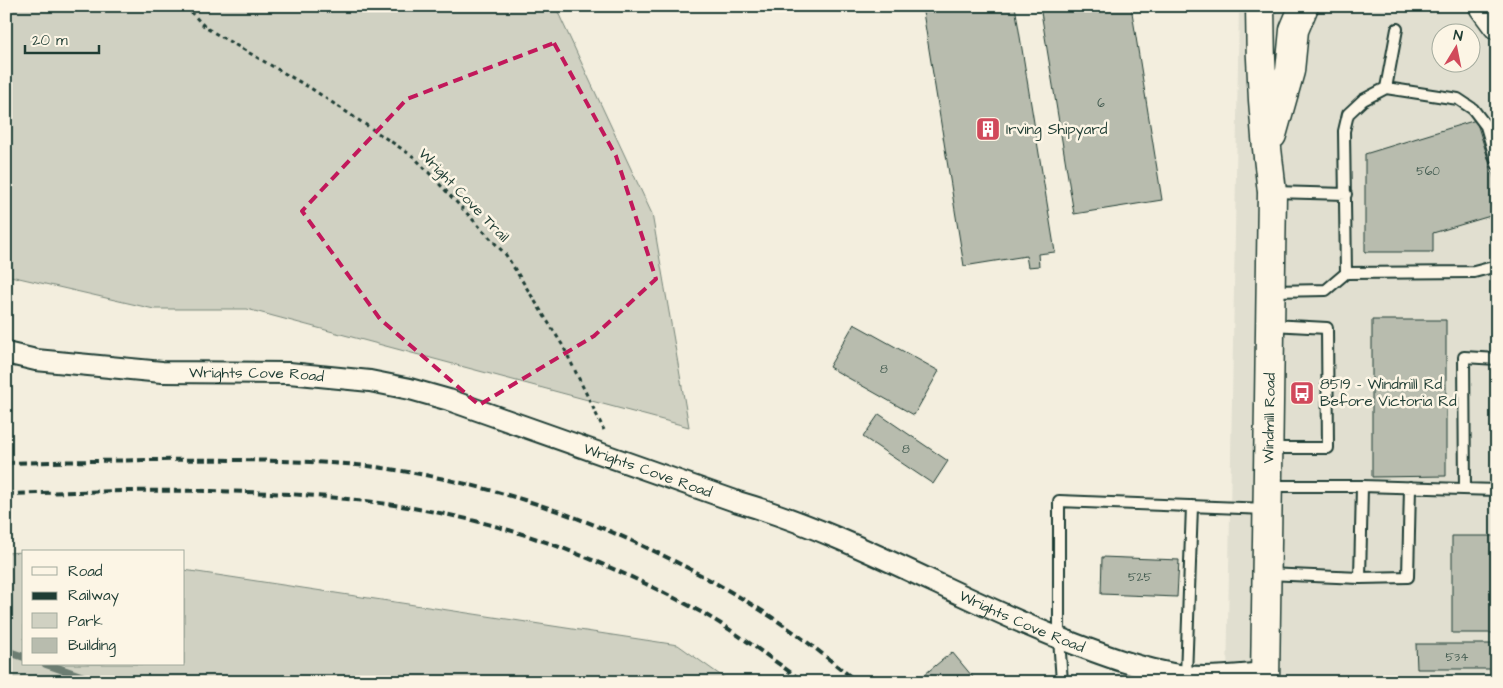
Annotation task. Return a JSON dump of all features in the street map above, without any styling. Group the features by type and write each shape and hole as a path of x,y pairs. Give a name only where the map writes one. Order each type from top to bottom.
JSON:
{"main road":[{"name":"Windmill Road","path":"1260,6 1259,47 1267,154 1272,192 1265,677"},
{"name":"Windmill Road","path":"1267,154 1290,71 1294,30 1304,6"},
{"path":"1483,6 1497,26"}],"street":[{"name":"Wrights Cove Road","path":"6,353 36,360 162,372 289,373 370,381 410,388 738,502 773,512 888,561 1023,624 1162,677 1265,677"}],"lane":[{"path":"1386,88 1397,29"},
{"path":"1346,273 1344,131 1348,114 1363,100 1386,88 1458,99 1473,109 1486,126 1497,164"},
{"path":"1272,192 1346,194"},
{"path":"1271,291 1326,290 1346,273 1474,272 1497,266"},
{"path":"1268,448 1328,448 1327,328 1271,325"},
{"path":"1465,489 1464,357 1497,359"},
{"path":"1062,682 1059,638 1059,501 1192,506 1362,486 1497,490"},
{"path":"1360,578 1362,486"},
{"path":"1267,574 1360,578 1408,577 1410,487"},
{"path":"1186,676 1192,506"}],"path":[{"name":"Wright Cove Trail","path":"185,6 206,28 312,89 414,157 506,255 562,346 618,460"}],"highlighted area":[{"path":"554,43 616,156 656,279 594,336 479,405 380,319 302,211 407,99"}],"shaded area":[{"path":"1239,6 1497,6 1497,682 1227,682"}],"green space":[{"path":"6,6 555,6 652,214 689,427 247,309 154,309 6,275"},
{"path":"22,552 22,666 185,666 185,570 678,645 730,682 6,682 6,553"}],"building":[{"name":"Irving Shipyard","path":"922,6 1015,6 1055,252 1038,254 1039,266 1028,267 1026,256 964,266"},
{"name":"Irving Shipyard","path":"1040,6 1131,6 1162,200 1074,214"},
{"path":"1476,120 1497,187 1497,214 1433,233 1433,252 1365,252 1365,154"},
{"path":"1372,320 1446,320 1446,476 1372,477"},
{"path":"854,324 939,371 914,415 829,367"},
{"path":"879,414 948,461 933,484 863,437"},
{"path":"1452,536 1497,536 1497,633 1452,633"},
{"path":"1102,557 1179,560 1177,597 1101,594"},
{"path":"1416,644 1497,644 1497,669 1417,669"},
{"path":"952,652 977,682 921,682 919,679"}],"waterway":[{"path":"6,651 22,656"},
{"path":"52,666 98,682"}],"railway":[{"path":"6,463 142,460 331,463 383,468 435,477 486,489 584,521 632,541 679,564 770,616 815,648 857,682"},
{"path":"6,494 132,491 260,492 386,504 448,515 544,541 596,561 646,584 721,624 804,682"}],"place":[{"name":"Irving Shipyard","path":"988,129"},
{"name":"8519 - Windmill Rd Before Victoria Rd","path":"1302,393"}]}
